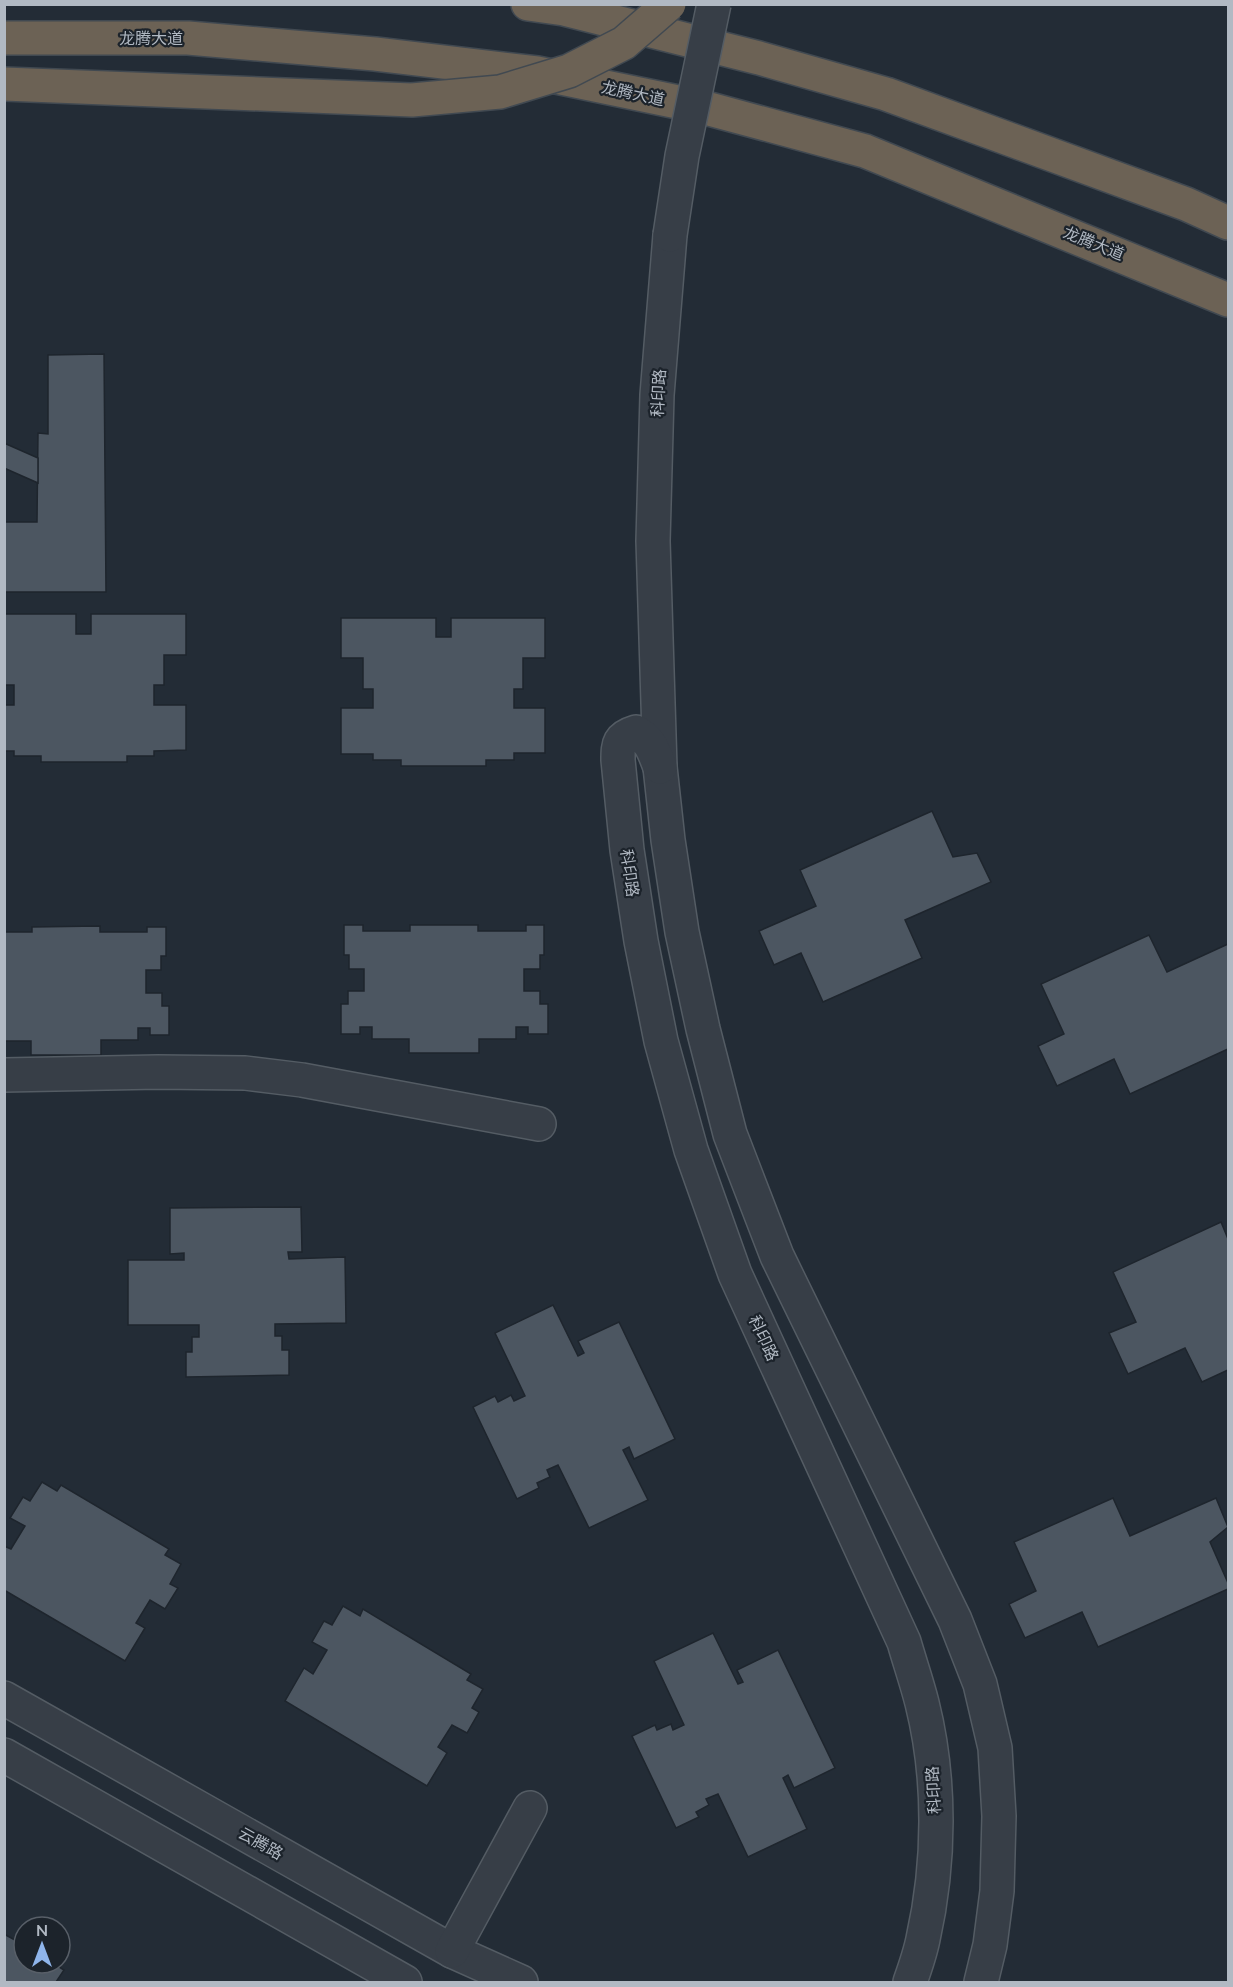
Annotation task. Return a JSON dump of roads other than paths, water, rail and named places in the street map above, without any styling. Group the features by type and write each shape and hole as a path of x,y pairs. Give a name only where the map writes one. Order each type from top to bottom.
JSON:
{"highway":[{"path":"528,4 564,9 759,58 886,94 1186,204 1228,223"},
{"path":"4,84 412,100 500,92 569,71 624,43 669,4"},
{"name":"龙腾大道","path":"4,38 188,38 375,54 537,73 702,107 865,151 1160,270 1228,300"}],"street":[{"name":"科印路","path":"714,4 682,156 670,236 657,394 653,541 660,767 668,840 682,932 703,1029 730,1134 777,1256 955,1620 980,1684 995,1748 999,1816 997,1891 990,1945 981,1983"},
{"name":"科印路","path":"660,767 651,744 645,736 636,732 626,735 618,745 628,861 641,941 661,1041 691,1150 735,1274 904,1642 923,1705 933,1769 935,1835 932,1887 923,1940 910,1983"},
{"path":"4,1075 245,1073 302,1080 539,1124"},
{"name":"云腾路","path":"4,1698 452,1951 522,1983"},
{"path":"4,1755 405,1983"},
{"path":"452,1951 530,1808"}]}
